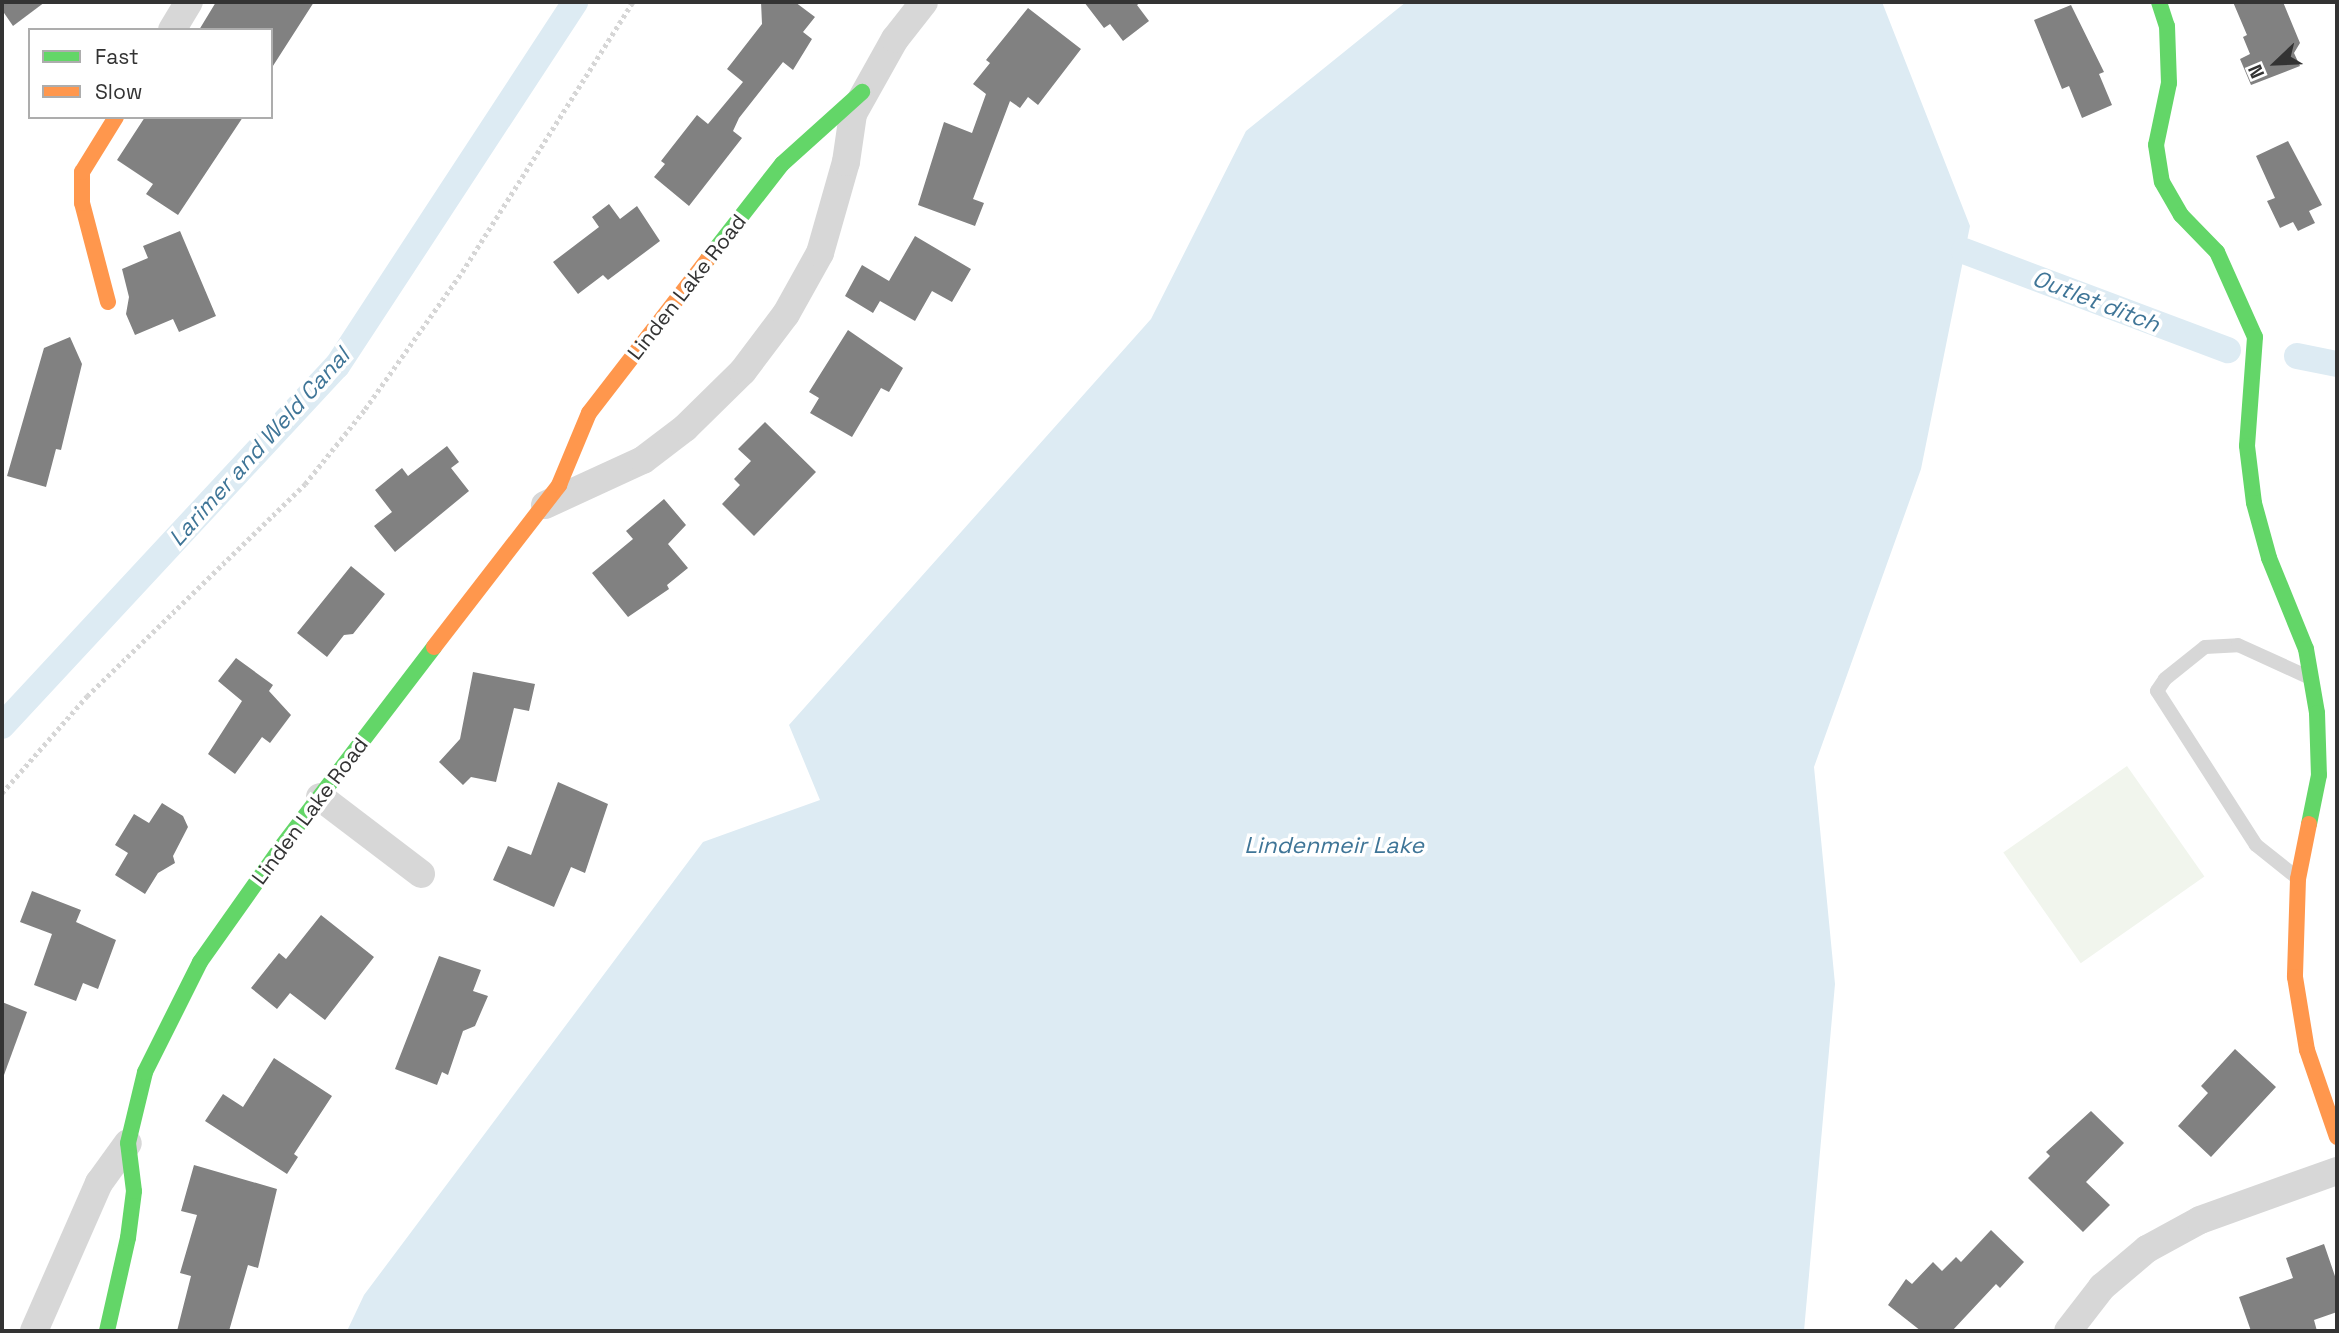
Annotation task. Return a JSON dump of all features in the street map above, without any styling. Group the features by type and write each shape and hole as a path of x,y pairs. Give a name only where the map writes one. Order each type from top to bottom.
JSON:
{"street":[{"path":"173,28 189,2"},
{"name":"Linden Lake Road","path":"543,506 643,460 685,428 743,371 786,314 820,253 846,162 853,114 862,92 924,2"},
{"path":"2159,2 2167,26 2169,83 2156,145 2162,182 2180,215 2217,252 2255,337 2247,446 2254,503 2269,558 2306,649 2311,678 2319,775 2298,879 2295,977 2307,1050 2337,1137"},
{"name":"Linden Lake Road","path":"107,1331 128,1238 134,1191 128,1143 145,1072 200,962 320,797 543,506 572,461 598,402 782,164 862,92"},
{"path":"108,302 82,203 82,172 115,119"},
{"path":"320,797 421,874"},
{"name":"Linden Lake Road","path":"34,1331 99,1183 128,1143"},
{"path":"2068,1331 2102,1287 2147,1249 2200,1220 2337,1171"}],"lane":[{"path":"2298,879 2256,845 2157,691 2165,679 2205,647 2238,645 2311,678"},
{"path":"2319,775 2337,779"}],"path":[{"path":"2,793 87,696 283,509 314,473 461,272 633,2"}],"shaded area":[{"path":"2127,766 2204,877 2081,963 2003,853"}],"water":[{"name":"Lindenmeir Lake","path":"1406,2 1882,2 1970,226 1921,469 1814,767 1835,984 1804,1331 347,1331 364,1295 703,842 820,800 789,725 1151,319 1246,131"}],"building":[{"path":"2,2 45,2 13,26 2,10"},
{"path":"216,2 314,2 273,66 273,28 200,28"},
{"path":"761,2 795,2 815,17 803,32 812,39 793,70 783,62 739,118 733,131 742,138 689,206 654,177 665,164 661,161 697,115 708,124 743,82 727,69 762,24"},
{"path":"1084,2 1141,2 1137,5 1149,21 1123,41 1110,24 1104,28"},
{"path":"2233,2 2283,2 2300,43 2294,53 2300,66 2251,85 2240,59 2250,54 2243,37 2247,35"},
{"path":"2071,5 2104,72 2099,74 2112,105 2082,118 2069,86 2062,89 2034,20"},
{"path":"1028,8 1081,49 1038,105 1028,97 1020,108 1010,101 973,199 984,203 975,226 918,205 944,122 972,133 986,94 973,84 990,63 986,60"},
{"path":"144,119 242,119 178,215 146,194 153,184 117,160"},
{"path":"2288,141 2322,205 2309,211 2315,223 2298,231 2293,222 2280,228 2267,201 2275,198 2256,156"},
{"path":"609,204 620,219 637,206 660,241 608,280 603,275 578,294 553,262 599,227 592,217"},
{"path":"180,231 216,316 179,332 173,319 135,335 126,314 129,297 122,269 148,258 143,246"},
{"path":"915,236 971,269 952,302 932,291 915,321 880,301 873,313 845,296 862,265 889,281"},
{"path":"848,330 903,368 889,392 881,388 852,437 810,413 819,398 809,392"},
{"path":"70,337 82,364 61,450 56,449 46,487 7,476 44,348"},
{"path":"765,422 816,472 754,536 722,504 740,485 734,479 751,461 738,449"},
{"path":"447,446 459,462 451,468 469,491 395,552 374,526 392,512 375,490 402,468 408,476"},
{"path":"664,499 686,525 668,544 688,568 667,585 669,589 628,617 592,573 633,539 626,531"},
{"path":"351,566 385,594 353,634 344,635 327,657 297,633"},
{"path":"236,658 273,685 269,691 291,715 270,743 262,737 235,774 208,754 242,701 218,681"},
{"path":"473,672 535,684 529,711 514,708 496,782 471,777 463,785 439,762 460,739"},
{"path":"558,782 608,804 585,873 571,867 554,907 493,880 508,846 531,855"},
{"path":"162,803 183,816 188,827 173,856 175,863 158,873 145,894 115,875 128,853 115,845 134,814 149,823"},
{"path":"32,891 81,910 76,922 116,940 98,989 83,983 76,1001 34,985 52,934 20,922"},
{"path":"321,915 374,957 325,1020 290,993 277,1009 251,988 279,953 286,959"},
{"path":"439,956 481,970 473,991 488,996 475,1026 463,1031 448,1075 442,1072 437,1085 395,1069"},
{"path":"2,1002 27,1012 4,1075 2,1074"},
{"path":"2235,1049 2276,1087 2211,1157 2178,1126 2208,1093 2201,1086"},
{"path":"274,1058 332,1096 294,1154 298,1157 287,1174 205,1121 223,1094 243,1107"},
{"path":"2091,1111 2124,1143 2086,1182 2110,1205 2083,1232 2028,1178 2050,1156 2046,1152"},
{"path":"194,1165 277,1189 258,1268 248,1265 229,1331 177,1331 191,1276 180,1273 197,1215 181,1211"},
{"path":"1991,1230 2024,1262 2000,1288 1996,1284 1952,1331 1921,1331 1888,1305 1906,1279 1912,1284 1933,1262 1942,1271 1956,1257 1961,1262"},
{"path":"2324,1244 2337,1282 2337,1312 2314,1320 2317,1331 2251,1331 2239,1297 2293,1278 2286,1258"}],"waterway":[{"name":"Larimer and Weld Canal","path":"2,726 337,366 575,2"},
{"name":"Outlet ditch","path":"1964,251 2228,350"},
{"name":"Outlet ditch","path":"2297,356 2337,364"}],"traffic: fast":[{"path":"2159,2 2167,26 2169,83 2156,145 2162,182 2181,215 2217,252 2255,337 2247,446 2254,503 2269,558 2306,649 2317,713 2319,775 2309,824"},
{"path":"708,259 782,164 862,92"},
{"path":"107,1331 128,1238 134,1191 128,1143 145,1072 200,962 282,846 434,647"}],"traffic: slow":[{"path":"108,302 82,203 82,172 115,119"},
{"path":"434,647 559,485 589,413 708,259"},
{"path":"2309,824 2298,879 2295,977 2307,1050 2337,1137"}]}
